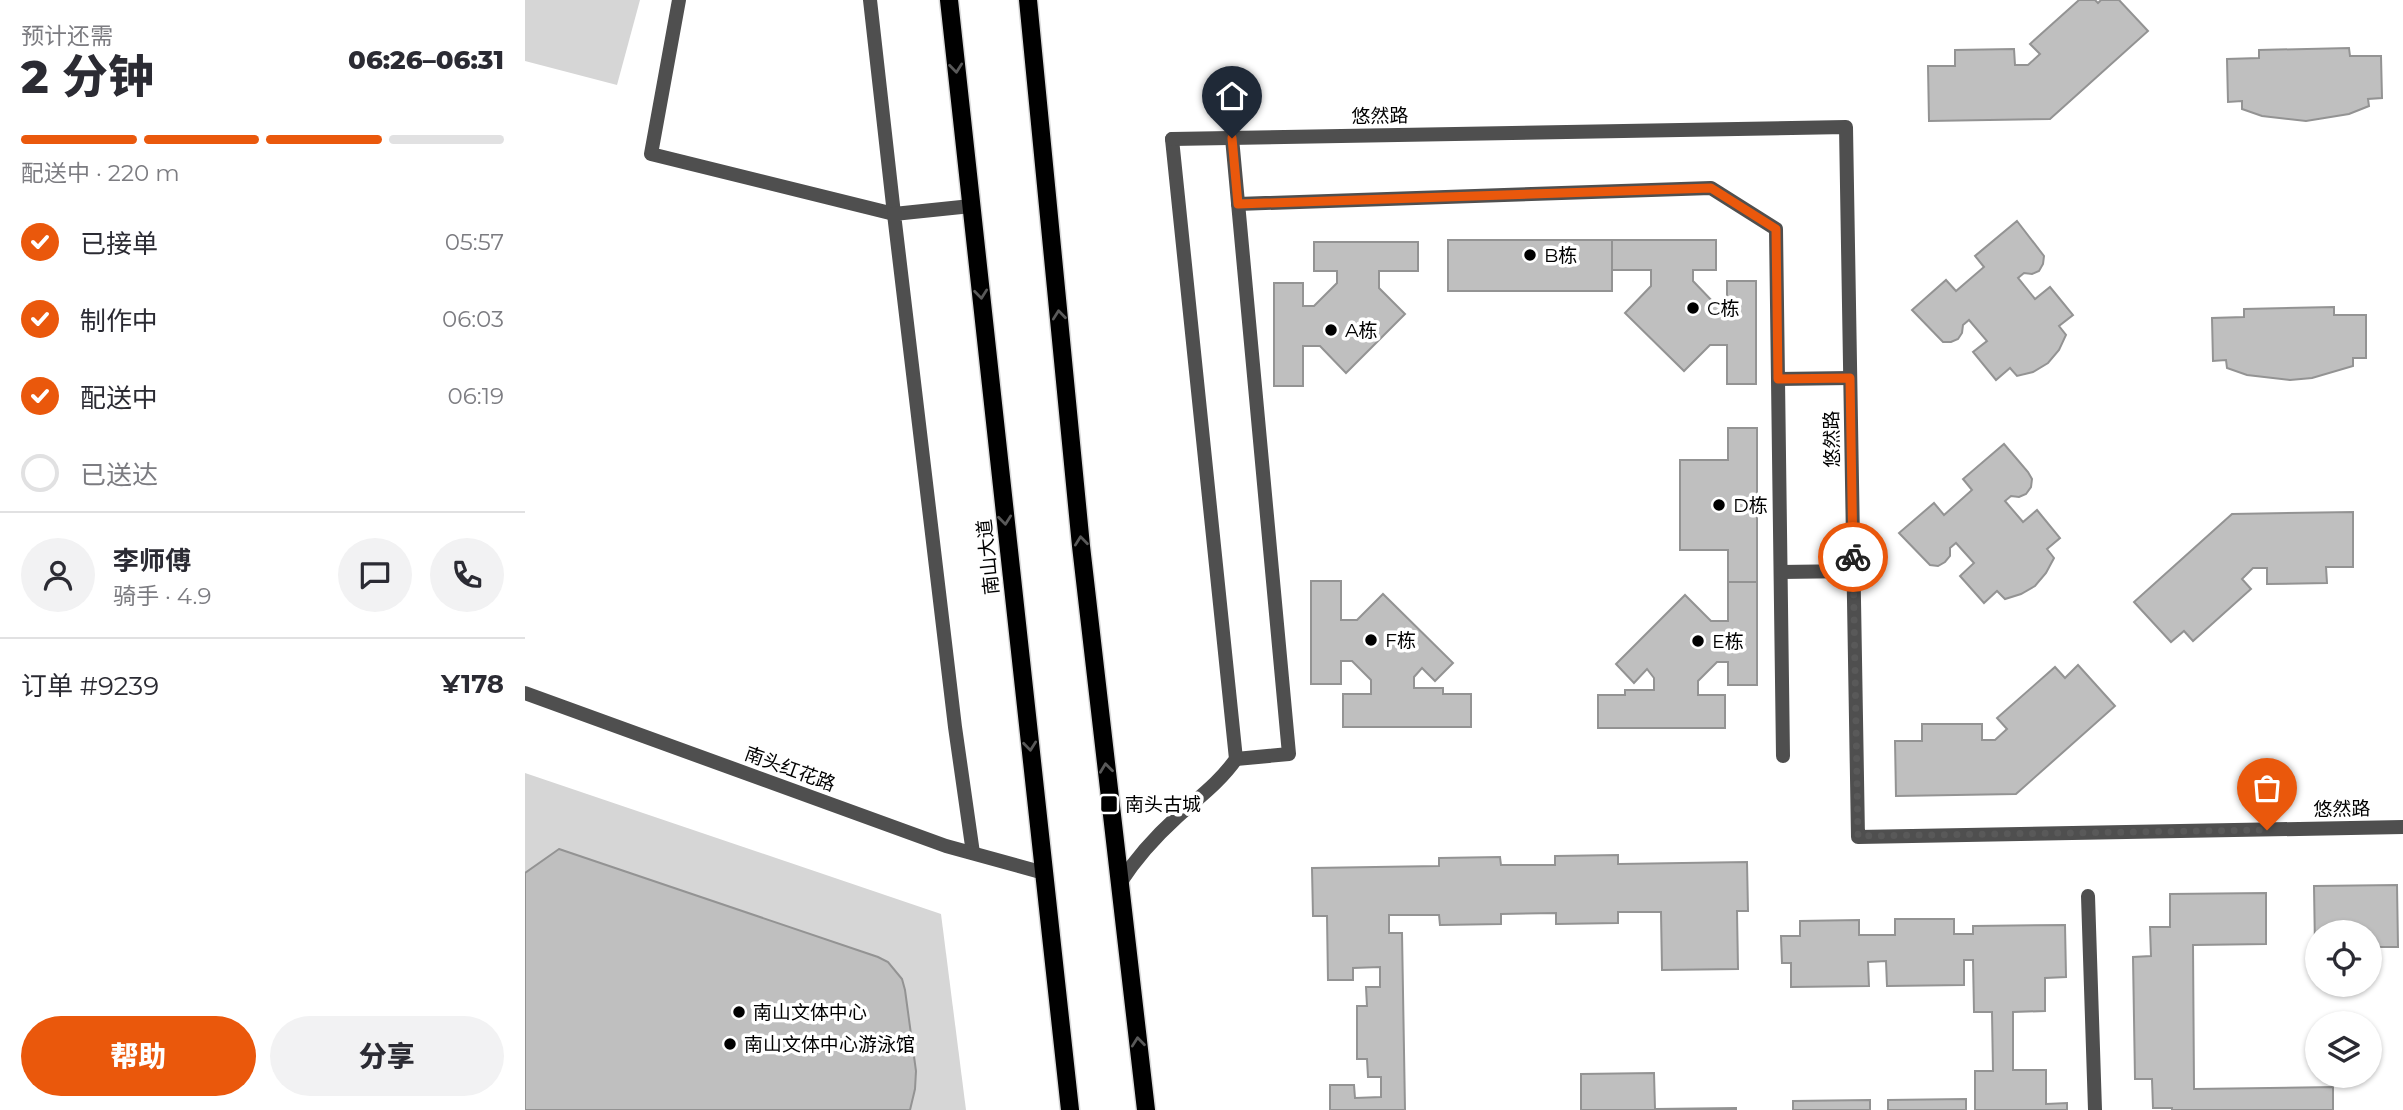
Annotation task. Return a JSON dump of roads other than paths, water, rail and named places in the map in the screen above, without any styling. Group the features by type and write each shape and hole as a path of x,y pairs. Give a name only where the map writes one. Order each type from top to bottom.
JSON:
{"main road":[{"name":"南山大道","path":"949,0 1070,1110"},
{"path":"1028,0 1081,546 1146,1110"}],"street":[{"path":"679,0 651,154 894,214 971,206"},
{"path":"870,0 953,713 972,853"},
{"name":"悠然路","path":"1235,759 1172,139 1846,127 1858,836 2403,827"},
{"path":"1120,884 1138,856 1224,775 1235,759 1289,754 1232,138"},
{"path":"1238,204 1711,188 1776,229 1783,756"},
{"path":"1778,379 1850,378"},
{"path":"1781,572 1854,571"},
{"name":"南头红花路","path":"525,694 933,841 1044,873"},
{"path":"2088,896 2095,1110"}],"place":[{"name":"B栋","path":"1530,255"},
{"name":"C栋","path":"1693,308"},
{"name":"A栋","path":"1331,330"},
{"name":"D栋","path":"1719,505"},
{"name":"F栋","path":"1371,640"},
{"name":"E栋","path":"1698,641"},
{"name":"南头古城","path":"1109,804"},
{"name":"南山文体中心","path":"739,1012"},
{"name":"南山文体中心游泳馆","path":"730,1044"}]}
